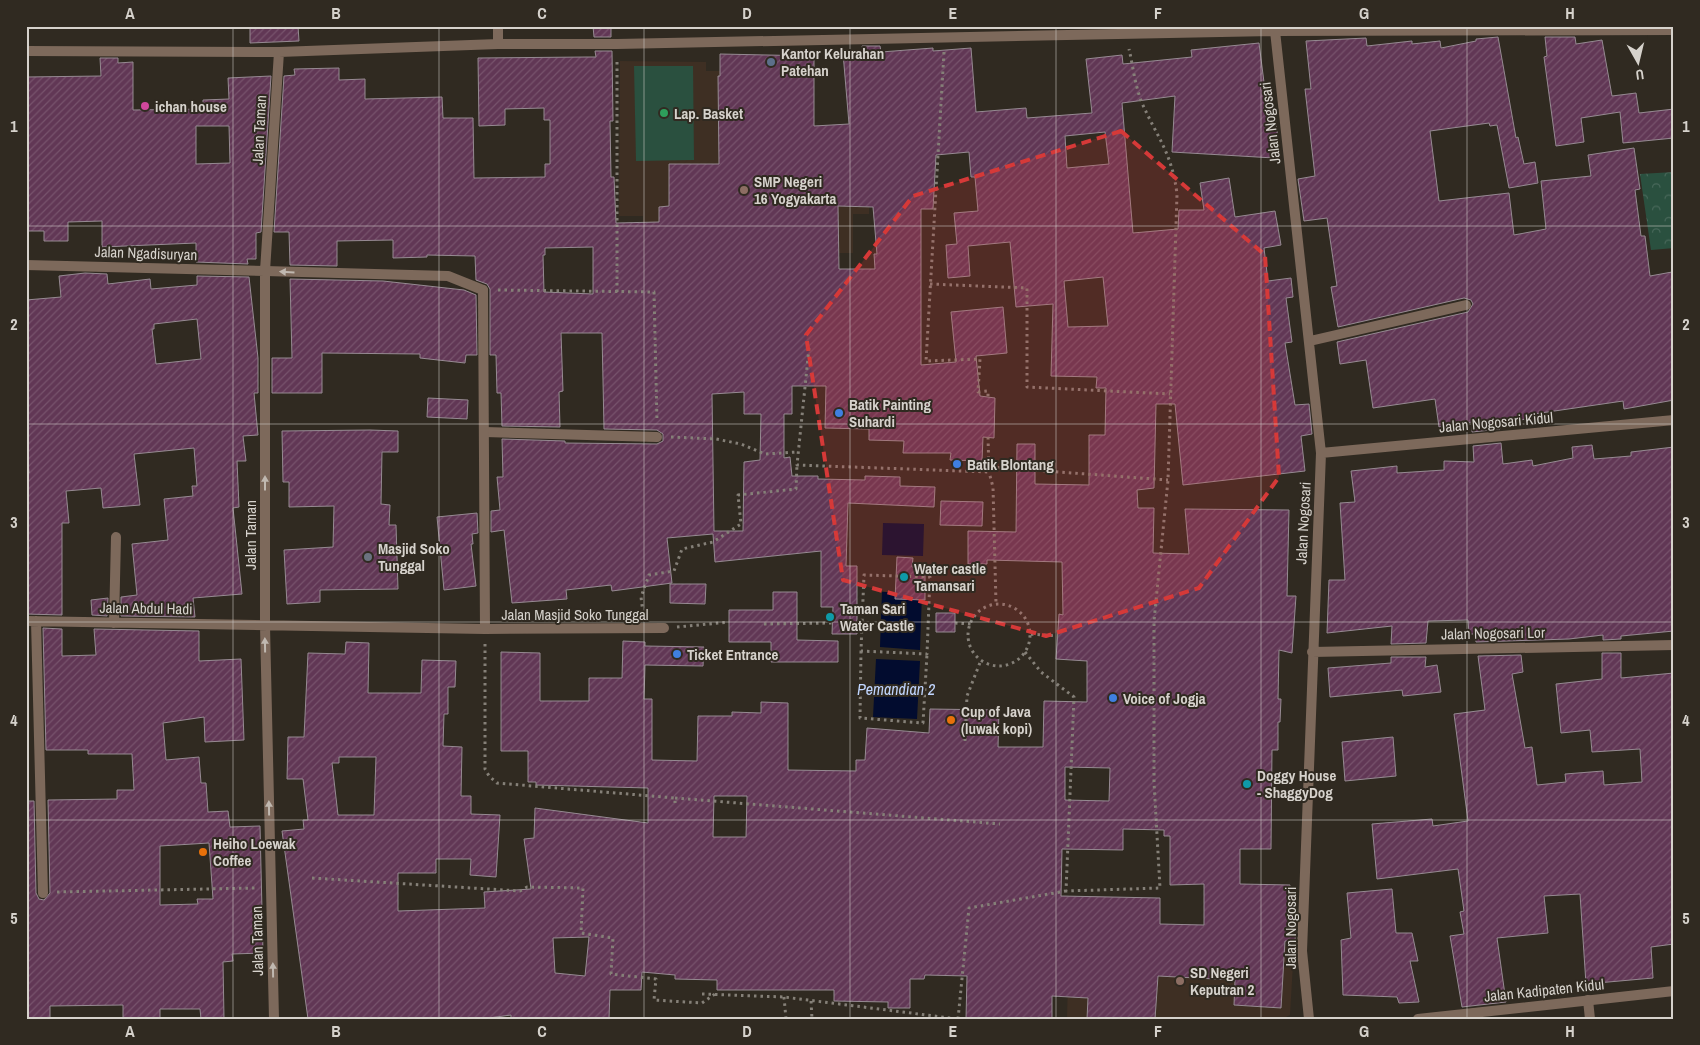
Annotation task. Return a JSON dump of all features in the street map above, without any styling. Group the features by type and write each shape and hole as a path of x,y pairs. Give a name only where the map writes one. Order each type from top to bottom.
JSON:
{"street":[{"path":"498,26 498,44"},
{"path":"26,51 279,52 498,44 618,44 1126,33 1674,30"},
{"name":"Jalan Nogosari","path":"1274,31 1310,340 1321,453 1302,951 1309,1019"},
{"name":"Jalan Taman","path":"274,1019 265,626 265,271 279,52"},
{"name":"Jalan Ngadisuryan","path":"26,264 448,276 482,290"},
{"path":"482,290 485,432 485,629"},
{"path":"1310,340 1466,305"},
{"name":"Jalan Nogosari Kidul","path":"1321,453 1674,420"},
{"path":"485,432 657,437"},
{"path":"114,623 116,538"},
{"path":"31,621 43,893"},
{"name":"Jalan Abdul Hadi","path":"31,621 485,629"},
{"name":"Jalan Masjid Soko Tunggal","path":"485,629 664,628"},
{"name":"Jalan Nogosari Lor","path":"1312,652 1674,645"},
{"name":"Jalan Kadipaten Kidul","path":"1418,1019 1674,991"},
{"path":"1588,1000 1590,1019"}],"path":[{"path":"702,994 784,997 958,1019 969,908 1066,891 1160,888 1154,782 1154,621 1168,480 1176,187 1174,173 1164,144 1141,102 1126,33"},
{"path":"945,36 926,361 980,360 978,392 988,391 988,397"},
{"path":"617,292 618,44"},
{"path":"930,284 1027,288 1027,387 1170,394"},
{"path":"482,290 654,292 657,437 716,439 741,444 765,454 798,452"},
{"path":"644,628 641,597 649,575 674,571 682,549 713,542 741,524 738,495 796,489 809,348"},
{"path":"988,437 991,467 989,472 993,487 996,604"},
{"path":"797,465 989,472"},
{"path":"991,467 1168,480"},
{"path":"864,575 930,577 923,723 860,718 862,623 864,575"},
{"path":"996,604 1008,605 1018,610 1026,618 1031,634 1025,652 1016,661 1005,665 992,665 981,660 973,652 969,641 971,624 981,610 996,604"},
{"path":"664,628 729,622"},
{"path":"764,624 833,623"},
{"path":"857,623 862,623"},
{"path":"955,623 971,624"},
{"path":"485,629 485,769 488,776 497,783 675,801 1000,824"},
{"path":"1031,634 1058,636"},
{"path":"861,651 927,654"},
{"path":"1025,652 1041,672 1074,697 1066,891"},
{"path":"965,741 967,696 981,660"},
{"path":"312,878 520,891 527,887 583,888 581,933 613,938 611,974 656,979 654,1000 702,1003 715,994"},
{"path":"43,893 249,888"},
{"path":"784,997 786,1019"},
{"path":"811,1000 812,1019"}],"highlighted area":[{"path":"1121,131 1265,255 1279,477 1199,588 1046,636 843,580 806,335 913,196"}],"shaded area":[{"name":"SMP Negeri 16 Yogyakarta","path":"620,61 706,62 706,71 787,71 786,165 869,166 869,214 853,214 853,253 783,253 643,260 643,216 619,216"},
{"name":"SD Negeri Keputran 2","path":"1069,937 1294,947 1290,1015 1282,1019 1067,1019"}],"green space":[{"name":"Lap. Basket","path":"634,66 693,66 694,160 636,161"},
{"path":"1674,172 1674,248 1651,250 1640,174"}],"water":[{"path":"883,523 924,524 923,556 882,555"},
{"name":"Pemandian 2","path":"882,592 895,592 895,598 922,593 920,650 880,647"},
{"name":"Pemandian 2","path":"876,659 920,661 917,719 873,717"}],"building":[{"path":"250,26 298,26 299,41 250,43"},
{"path":"593,26 611,26 611,37 594,37"},
{"path":"1498,37 1516,138 1518,137 1524,164 1535,162 1538,183 1509,188 1497,125 1490,126 1489,123 1430,131 1439,201 1509,193 1514,235 1546,229 1541,181 1591,176 1588,155 1634,148 1640,189 1635,190 1641,236 1645,236 1650,276 1672,272 1674,285 1674,400 1624,409 1623,401 1527,415 1527,419 1500,423 1500,429 1472,432 1472,422 1439,427 1435,399 1373,408 1366,360 1340,364 1337,342 1468,312 1473,304 1471,300 1464,298 1338,327 1331,287 1337,286 1327,218 1304,221 1298,179 1315,176 1305,89 1311,89 1306,41 1366,38 1367,46 1412,41 1412,44 1440,41 1441,48 1476,41 1476,39"},
{"path":"1545,37 1575,37 1576,44 1602,40 1612,96 1636,93 1639,113 1674,109 1674,138 1623,143 1620,112 1581,118 1584,142 1556,146 1544,57 1547,56"},
{"path":"1259,43 1267,106 1274,106 1279,148 1273,149 1274,158 1172,152 1175,96 1122,103 1133,233 1178,229 1179,210 1204,210 1200,183 1229,178 1235,217 1275,211 1281,245 1264,248 1268,281 1291,278 1293,297 1286,298 1292,342 1285,343 1295,405 1309,404 1312,434 1301,436 1305,471 1183,485 1175,404 1156,404 1154,488 1137,490 1138,508 1154,508 1153,553 1189,554 1185,509 1289,510 1287,596 1296,596 1292,653 1279,650 1278,699 1281,699 1280,722 1278,722 1278,750 1272,750 1271,849 1240,849 1240,884 1290,885 1290,911 1297,911 1295,941 1285,941 1281,1008 1234,1005 1235,980 1158,976 1155,1019 1087,1019 1088,998 1052,996 1052,1019 966,1019 967,976 925,975 924,979 910,979 910,1008 888,1008 888,1002 834,1001 834,990 717,990 717,980 675,979 675,975 642,972 641,990 610,990 609,1019 511,1019 511,1015 481,1019 308,1019 282,831 304,829 303,820 308,820 303,779 287,779 288,737 304,737 308,653 345,654 346,642 369,643 368,693 421,693 422,660 456,661 455,687 448,687 448,714 444,714 443,746 462,747 461,796 471,796 471,814 500,815 496,877 470,875 471,859 436,859 436,873 398,873 398,911 485,908 484,892 531,889 524,839 534,838 535,808 648,823 648,788 536,785 536,782 528,782 528,751 501,751 501,652 540,653 540,701 589,701 589,678 622,678 623,641 645,642 645,646 704,647 703,666 645,665 644,699 652,699 652,760 697,761 698,716 732,716 732,712 761,713 761,702 788,703 788,770 856,771 856,760 865,760 867,728 929,733 930,709 999,710 998,747 1043,747 1044,701 1087,702 1087,661 1056,659 1059,614 1063,615 1062,562 987,560 987,564 968,564 968,531 1016,532 1017,444 1035,444 1035,484 1089,485 1089,435 1105,435 1106,388 1096,388 1097,377 1051,376 1053,304 1016,307 1010,242 968,246 970,276 948,278 946,245 957,244 954,213 978,211 975,177 971,177 969,152 936,155 933,209 921,209 921,365 956,362 951,312 1003,307 1007,353 976,356 980,396 995,398 994,438 983,437 982,461 950,460 951,453 903,453 904,441 869,440 869,429 825,428 826,386 792,386 792,414 784,414 784,458 790,457 792,476 818,476 818,479 865,480 865,476 900,477 900,486 935,487 934,507 848,503 846,566 857,566 857,634 832,634 833,607 821,607 821,551 715,562 713,534 667,538 672,583 612,591 611,585 566,590 567,599 512,603 504,530 491,532 491,511 500,510 497,477 503,477 502,439 565,441 565,443 657,444 663,441 663,434 657,430 604,429 602,333 561,333 563,391 559,392 560,427 502,426 501,393 497,393 496,355 490,355 490,289 487,284 476,280 475,256 427,255 427,257 393,258 393,240 337,241 337,266 290,265 289,232 274,232 284,76 295,75 294,69 339,68 339,80 365,79 365,99 442,97 443,118 473,118 474,178 545,177 545,164 550,164 550,120 544,120 544,108 505,109 505,125 479,126 478,58 596,57 595,51 612,51 613,121 610,121 611,177 614,177 616,223 659,222 659,207 669,206 669,164 719,164 718,76 720,76 720,54 814,56 814,126 849,124 843,53 863,51 862,46 880,46 881,52 933,48 933,51 971,48 976,112 1026,108 1027,118 1092,113 1086,59 1122,55 1123,64 1192,57 1191,50","holes":["1105,132 1109,164 1067,168 1065,136","838,206 873,207 877,254 874,254 875,269 839,269","593,247 593,294 544,292 543,255 545,255 545,248","1103,277 1108,326 1068,327 1064,281","744,392 744,414 761,414 760,460 744,462 743,531 714,531 712,394","339,757 376,757 374,815 338,815 332,763 339,763","1065,767 1110,768 1109,801 1065,800","714,796 747,796 746,837 713,837","1123,829 1164,830 1164,836 1170,836 1170,885 1204,884 1204,925 1160,924 1160,898 1061,896 1062,849 1123,850","589,937 585,976 555,973 553,938"]},
{"path":"100,58 118,58 118,63 133,62 133,110 203,109 203,100 229,99 228,78 271,76 261,232 256,233 256,259 247,259 248,264 196,262 196,243 102,247 102,221 68,222 68,241 44,241 44,231 26,231 26,77 101,76","holes":["196,126 229,126 230,163 196,164"]},
{"path":"85,273 107,274 108,284 150,279 151,289 197,285 197,276 249,277 258,358 258,393 254,393 258,435 243,436 246,461 237,461 239,507 233,508 242,594 193,598 195,617 121,616 121,597 137,595 132,544 168,540 164,499 193,496 192,486 197,486 194,448 134,454 140,505 103,508 101,488 66,491 69,523 62,523 62,615 26,614 26,473 29,473 26,441 26,300 61,297 59,276","holes":["197,319 201,359 156,364 152,329 154,329 154,324"]},
{"path":"290,279 383,281 464,290 476,295 477,355 466,355 465,363 420,358 420,354 322,353 322,393 272,393 272,358 292,358"},
{"path":"428,398 468,400 467,419 427,417"},
{"path":"282,431 398,431 398,452 382,452 381,504 390,505 389,525 396,525 398,589 320,590 320,602 287,604 284,550 333,547 334,506 289,507 289,482 283,482"},
{"path":"1501,443 1503,464 1532,460 1533,466 1573,458 1572,447 1592,445 1594,459 1631,456 1631,452 1674,447 1674,631 1621,636 1621,639 1603,640 1603,635 1569,639 1476,642 1475,634 1469,634 1468,620 1428,621 1426,643 1391,644 1392,626 1327,633 1329,580 1345,580 1340,503 1355,502 1351,471 1397,466 1397,473 1444,470 1444,461 1474,462 1473,446"},
{"path":"941,501 983,502 982,526 940,525"},
{"path":"477,513 478,533 472,534 473,544 471,544 476,586 444,590 437,517"},
{"path":"897,557 913,558 912,567 925,567 925,600 895,599"},
{"path":"670,584 706,584 705,604 670,603"},
{"path":"773,592 797,592 797,640 838,641 838,662 771,662 771,642 729,642 729,610 773,610"},
{"path":"108,598 107,616 92,615 91,600"},
{"path":"936,613 955,613 955,632 936,632"},
{"path":"43,628 62,629 62,656 96,655 94,629 199,631 199,661 241,659 244,740 205,742 204,717 163,723 166,760 199,757 201,783 206,783 208,812 228,811 230,827 260,826 263,953 232,954 233,961 223,962 224,1019 201,1019 200,1009 160,1009 160,1019 123,1019 123,1005 50,1006 50,1019 26,1019 26,801 34,801 36,893 39,899 44,900 50,893 48,800 117,799 117,790 134,790 132,754 88,754 88,750 46,750","holes":["209,843 213,899 197,899 198,904 160,905 160,846"]},
{"path":"1602,653 1621,653 1621,678 1674,673 1674,944 1651,947 1653,978 1586,984 1580,894 1544,896 1548,933 1497,938 1506,1002 1462,1007 1450,936 1464,934 1460,912 1464,911 1458,869 1377,879 1372,824 1432,819 1433,826 1468,821 1454,714 1485,710 1478,656 1521,655 1523,672 1512,674 1525,748 1532,747 1537,785 1566,782 1565,774 1603,771 1604,785 1642,782 1640,749 1592,752 1590,730 1561,733 1556,684 1602,679"},
{"path":"1391,657 1426,657 1425,667 1437,665 1441,692 1403,696 1402,690 1330,697 1328,668 1391,663"},
{"path":"1393,737 1396,776 1345,781 1342,742"},
{"path":"1392,889 1396,933 1412,933 1418,961 1410,961 1419,1002 1399,1003 1397,997 1343,995 1341,940 1351,938 1347,893"}],"place":[{"name":"Kantor Kelurahan Patehan","path":"771,62"},
{"name":"ichan house","path":"145,106"},
{"name":"Lap. Basket","path":"664,113"},
{"name":"SMP Negeri 16 Yogyakarta","path":"744,190"},
{"name":"Batik Painting Suhardi","path":"839,413"},
{"name":"Batik Blontang","path":"957,464"},
{"name":"Masjid Soko Tunggal","path":"368,557"},
{"name":"Water castle Tamansari","path":"904,577"},
{"name":"Taman Sari Water Castle","path":"830,617"},
{"name":"Ticket Entrance","path":"677,654"},
{"name":"Voice of Jogja","path":"1113,698"},
{"name":"Cup of Java (luwak kopi)","path":"951,720"},
{"name":"Doggy House - ShaggyDog","path":"1247,784"},
{"name":"Heiho Loewak Coffee","path":"203,852"},
{"name":"SD Negeri Keputran 2","path":"1180,981"}]}
